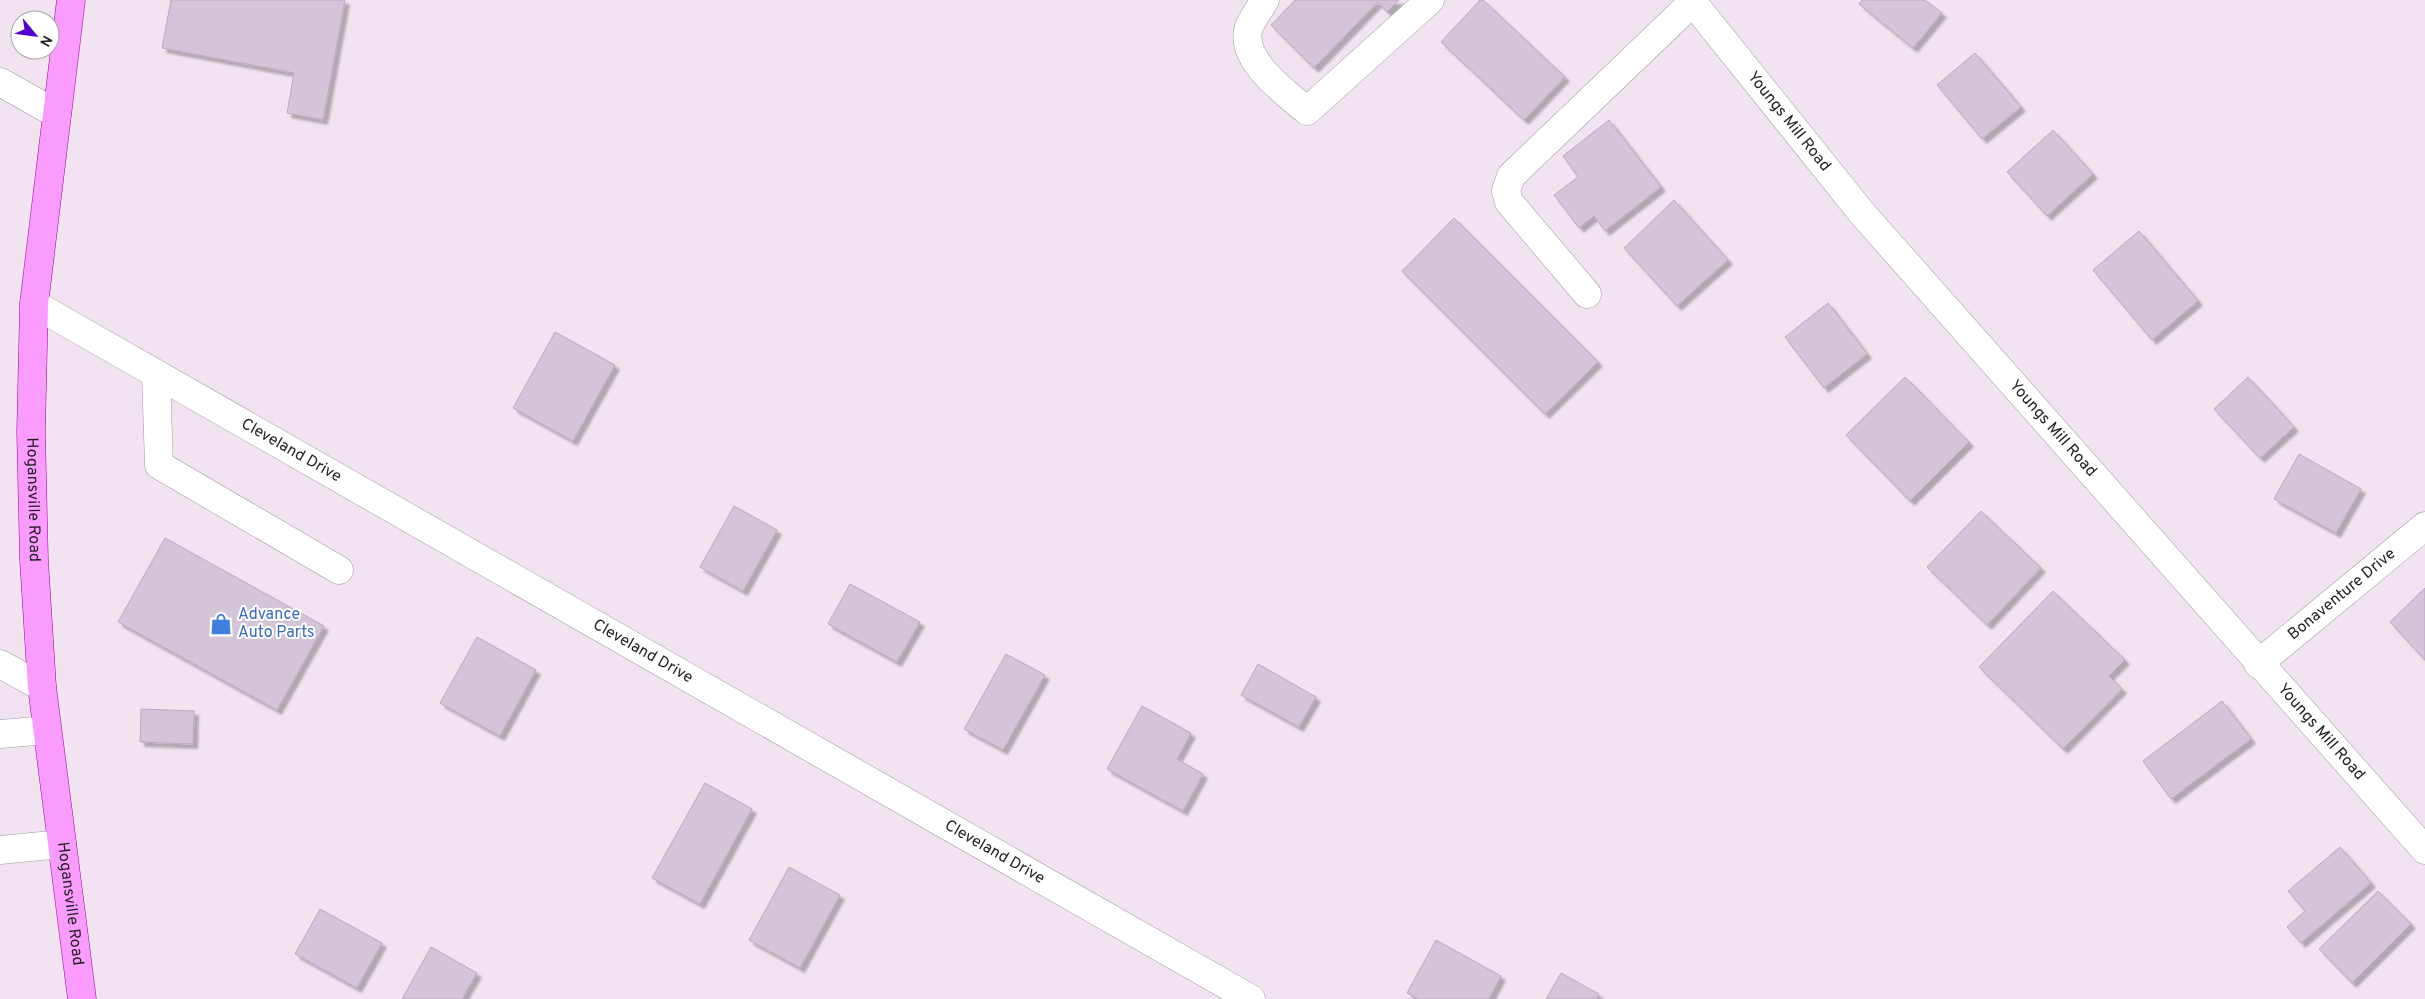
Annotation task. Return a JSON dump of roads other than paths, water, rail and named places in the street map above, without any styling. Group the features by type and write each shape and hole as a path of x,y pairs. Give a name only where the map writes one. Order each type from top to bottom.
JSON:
{"main road":[{"name":"Hogansville Road","path":"71,0 34,304 31,442 34,560 42,687 82,999"}],"street":[{"path":"1265,0 1249,27 1248,49 1257,64 1307,112 1430,0"},
{"path":"1587,294 1509,202 1506,191 1511,176 1692,1"},
{"name":"Youngs Mill Road","path":"1692,1 1861,212 2258,664 2425,850"},
{"path":"0,82 57,114"},
{"name":"Cleveland Drive","path":"34,304 1251,999"},
{"path":"156,374 159,465 339,570"},
{"name":"Bonaventure Drive","path":"2258,664 2425,526"},
{"path":"0,664 42,687"},
{"path":"0,734 47,730"},
{"path":"0,850 62,844"}],"place":[{"name":"Advance Auto Parts","path":"221,624"}]}
